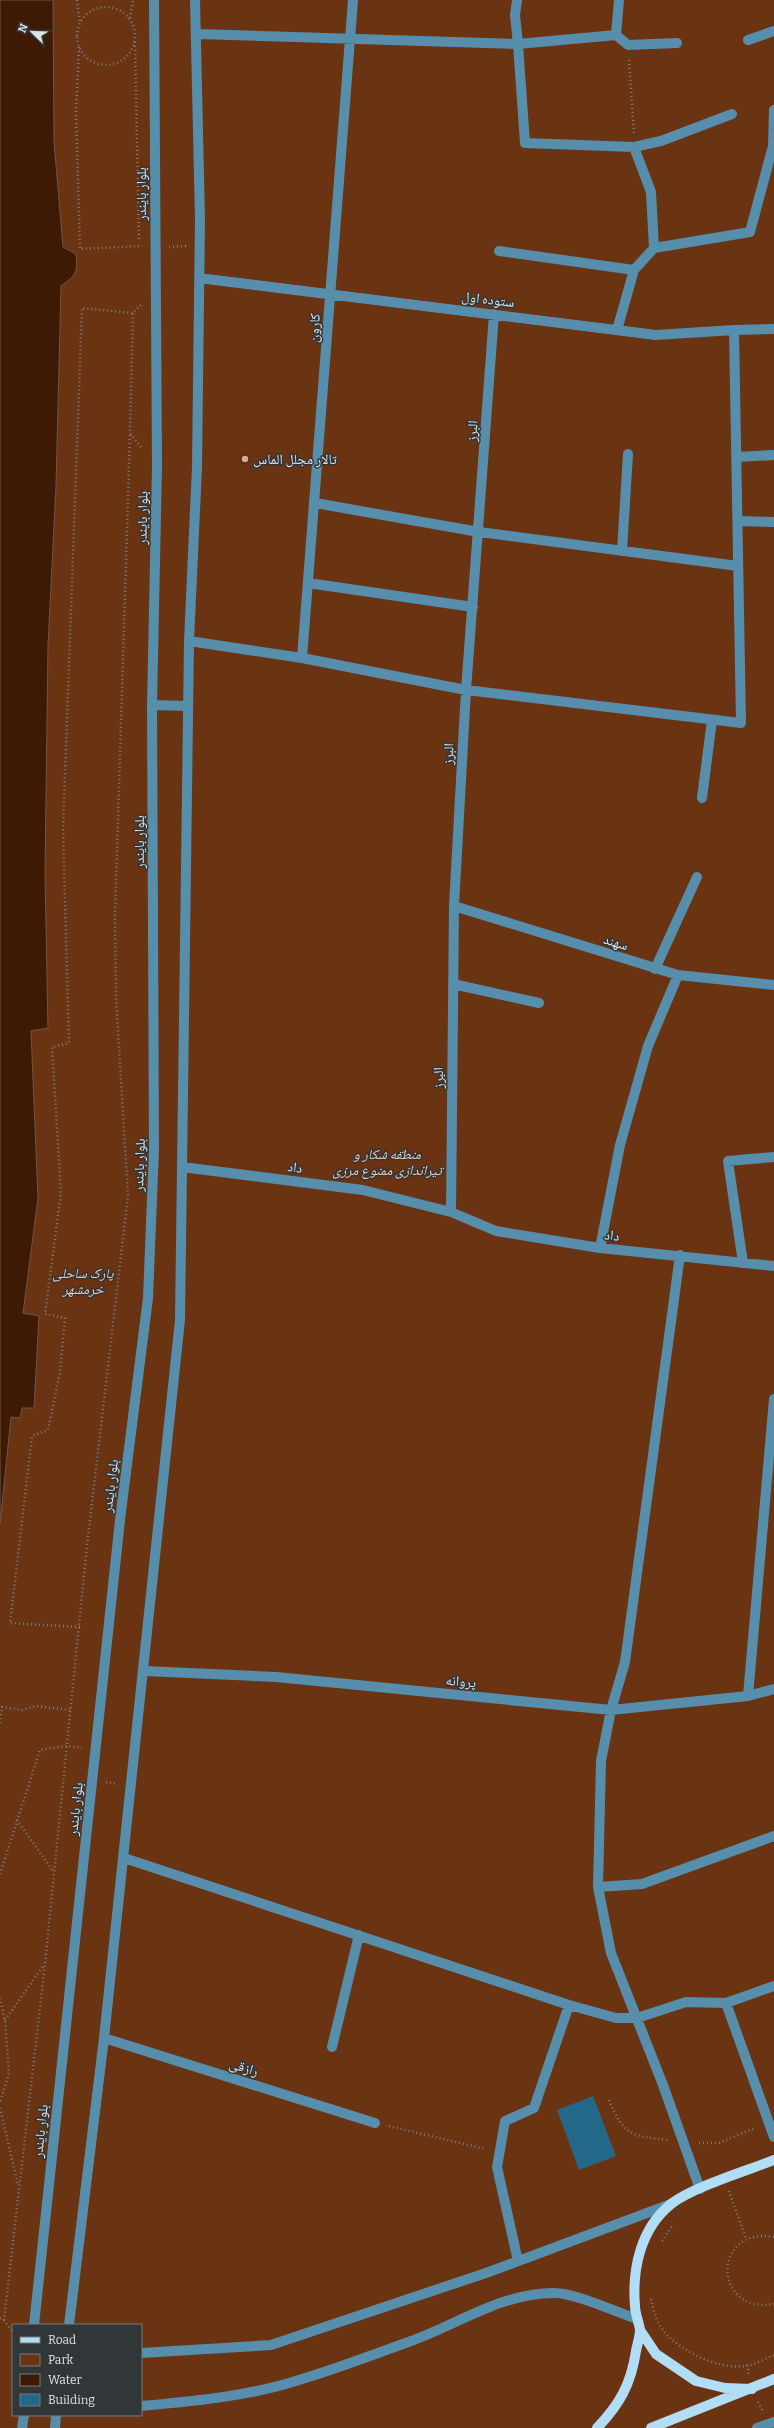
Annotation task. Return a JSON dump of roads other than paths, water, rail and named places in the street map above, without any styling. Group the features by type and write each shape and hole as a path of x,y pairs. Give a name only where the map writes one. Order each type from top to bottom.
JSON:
{"main road":[{"path":"752,2389 725,2388 696,2381 656,2354 640,2330 637,2320 634,2277 640,2247 655,2222 671,2204 700,2189 774,2160"},
{"path":"597,2428 612,2413 627,2389 640,2330"},
{"path":"651,2428 774,2379"}],"street":[{"name":"بلوار بایندر","path":"34,2324 120,1520 148,1298 154,1149 152,705 157,466 154,0"},
{"path":"69,2324 104,2038 145,1670 180,1320 188,641 197,466 200,278 195,0"},
{"name":"کارون","path":"302,658 353,0"},
{"path":"517,0 515,15 525,143 634,147 661,142 732,114"},
{"path":"616,35 619,0"},
{"path":"748,40 774,31"},
{"path":"196,34 518,44 616,35 628,46 677,43"},
{"path":"617,330 634,270 654,248 750,232 773,146 774,110"},
{"path":"634,147 651,192 654,248"},
{"path":"499,251 634,270"},
{"name":"ستوده اول","path":"200,278 331,296 494,314 656,335 774,329"},
{"name":"البرز","path":"451,1212 454,906 466,690 479,532 494,314"},
{"path":"188,641 302,658 466,690 741,723 734,330"},
{"path":"622,551 628,454"},
{"path":"736,457 774,455"},
{"path":"315,503 479,532 738,566"},
{"path":"738,521 774,522"},
{"path":"308,583 473,607"},
{"path":"152,705 188,706"},
{"path":"702,798 712,720"},
{"path":"655,969 697,877"},
{"name":"سهند","path":"454,906 678,975 774,985"},
{"path":"600,1248 620,1145 648,1046 678,975"},
{"path":"453,984 539,1003"},
{"path":"743,1263 728,1161 774,1157"},
{"name":"داد","path":"182,1167 363,1190 451,1212 496,1231 600,1248 680,1255 774,1266"},
{"path":"680,1255 625,1662 611,1710 601,1761 598,1887 611,1953 637,2018 700,2189"},
{"path":"748,1696 774,1399"},
{"name":"پروانه","path":"145,1670 276,1677 611,1710 748,1696 774,1689"},
{"path":"598,1887 642,1884 774,1836"},
{"path":"124,1858 568,2005 616,2018 637,2018 686,2002 726,2003 774,1986"},
{"path":"332,2048 359,1935"},
{"path":"726,2003 774,2137"},
{"path":"518,2261 497,2167 505,2121 534,2108 568,2005"},
{"name":"رازقی","path":"104,2038 375,2123"},
{"path":"142,2353 271,2345 518,2261 671,2204"},
{"path":"142,2406 192,2401 302,2380 420,2338 502,2302 528,2295 555,2293 587,2301 637,2320"},
{"path":"22,2428 24,2416"},
{"path":"55,2428 56,2416"},
{"path":"757,2428 774,2422"}],"water":[{"path":"0,0 53,0 54,141 63,247 76,254 77,265 73,276 61,286 56,486 48,645 45,873 48,1028 31,1031 38,1198 23,1313 39,1316 34,1408 22,1408 20,1418 11,1417 0,1524"}],"place":[{"name":"تالار مجلل الماس","path":"245,459"}],"park label":[{"name":"منطقه شکار و تیراندازی ممنوع مرزی","path":"387,1162"},
{"name":"پارک ساحلی خرمشهر","path":"83,1282"}]}
